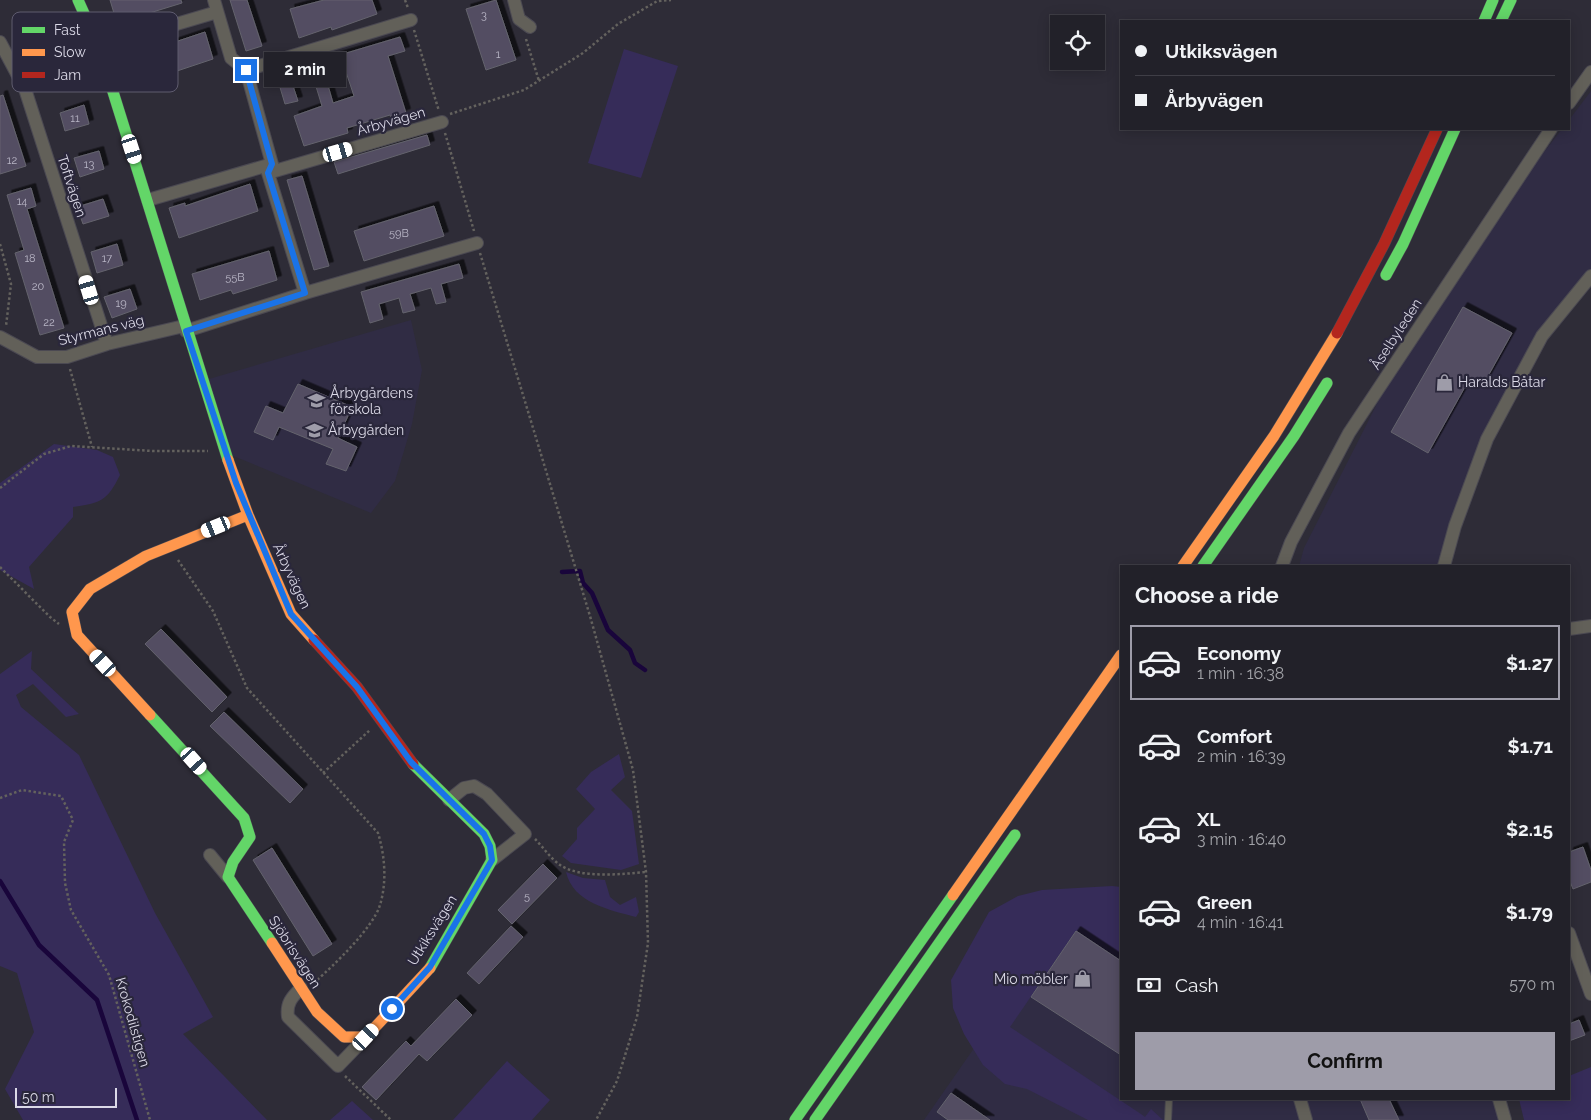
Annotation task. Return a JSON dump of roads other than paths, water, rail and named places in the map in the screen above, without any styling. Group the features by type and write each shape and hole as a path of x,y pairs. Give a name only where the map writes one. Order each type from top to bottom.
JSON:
{"main road":[{"name":"Årbyvägen","path":"78,0 83,12"},
{"path":"1484,20 1493,0"},
{"path":"1501,20 1511,0"},
{"name":"Årbyvägen","path":"113,92 224,451 248,515 291,614 357,687 411,762 484,834 490,846 492,860"},
{"path":"1184,565 1281,424 1324,356 1387,240 1437,130"},
{"path":"1379,288 1403,244 1454,130"},
{"path":"1205,565 1294,436 1332,375"},
{"path":"228,877 233,862 250,837 244,818 77,636 72,612 90,589 146,556 248,515"},
{"path":"795,1120 1120,656"},
{"path":"815,1120 1020,828"},
{"name":"Utkiksvägen","path":"366,1037 430,967 492,860"},
{"name":"Sjöbrisvägen","path":"228,877 317,1012 344,1037 366,1037"}],"street":[{"path":"514,0 525,23"},
{"path":"178,19 215,6 231,58 246,70 270,168 305,293"},
{"path":"246,70 411,20"},
{"name":"Toftvägen","path":"0,42 12,65"},
{"path":"1570,102 1591,72"},
{"name":"Toftvägen","path":"26,92 107,344"},
{"name":"Årbyvägen","path":"148,200 270,168 441,119"},
{"name":"Åselbyleden","path":"1282,565 1291,542 1349,433 1550,130"},
{"path":"185,329 477,243"},
{"path":"1444,565 1455,526 1487,439 1542,336 1591,276"},
{"name":"Styrmans väg","path":"1,338 37,357 67,357 107,344 185,329"},
{"path":"1570,630 1591,626"},
{"path":"449,800 464,788 474,786 487,794 525,834 492,860"},
{"name":"Sjöbrisvägen","path":"210,855 228,877"},
{"path":"1570,936 1591,994"},
{"path":"302,990 291,998 287,1008 288,1017 338,1066 366,1037"},
{"path":"1300,1100 1306,1120"},
{"path":"1499,1100 1505,1120"}],"lane":[{"path":"1168,1120 1169,1100"}],"waterway":[{"path":"562,572 580,571 583,583 592,593 608,630 630,650 635,663 645,670"},
{"path":"0,881 39,945 97,1000 137,1120"}],"place":[{"name":"Haralds Båtar","path":"1444,382"},
{"name":"Årbygårdens förskola","path":"316,401"},
{"name":"Årbygården","path":"314,430"},
{"name":"Mio möbler","path":"1082,979"}]}
